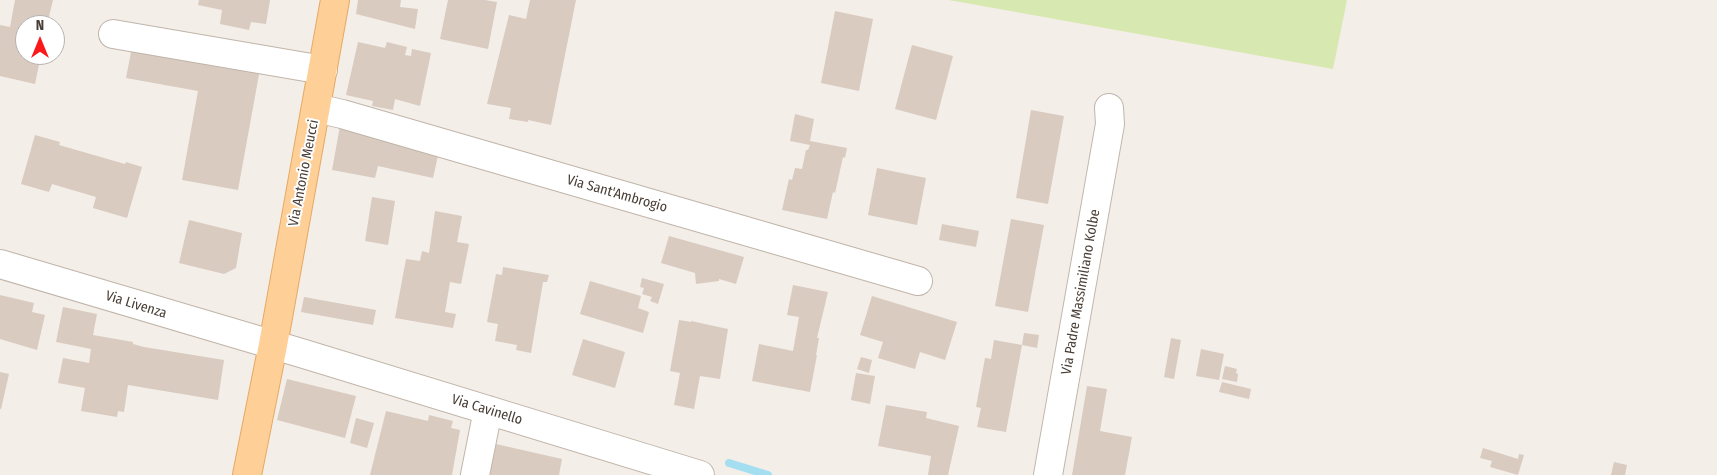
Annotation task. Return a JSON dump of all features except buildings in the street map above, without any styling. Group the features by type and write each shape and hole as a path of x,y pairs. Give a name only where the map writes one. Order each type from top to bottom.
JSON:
{"main road":[{"name":"Via Antonio Meucci","path":"247,475 273,345 335,0"}],"street":[{"path":"113,34 322,70"},
{"name":"Via Sant'Ambrogio","path":"316,108 918,281"},
{"name":"Via Padre Massimiliano Kolbe","path":"1048,475 1110,124 1109,108"},
{"name":"Via Livenza","path":"0,264 273,345"},
{"name":"Via Cavinello","path":"273,345 700,475"},
{"path":"474,475 488,410"}],"green space":[{"path":"949,0 1347,0 1333,69"}],"waterway":[{"path":"729,463 768,475"}]}
